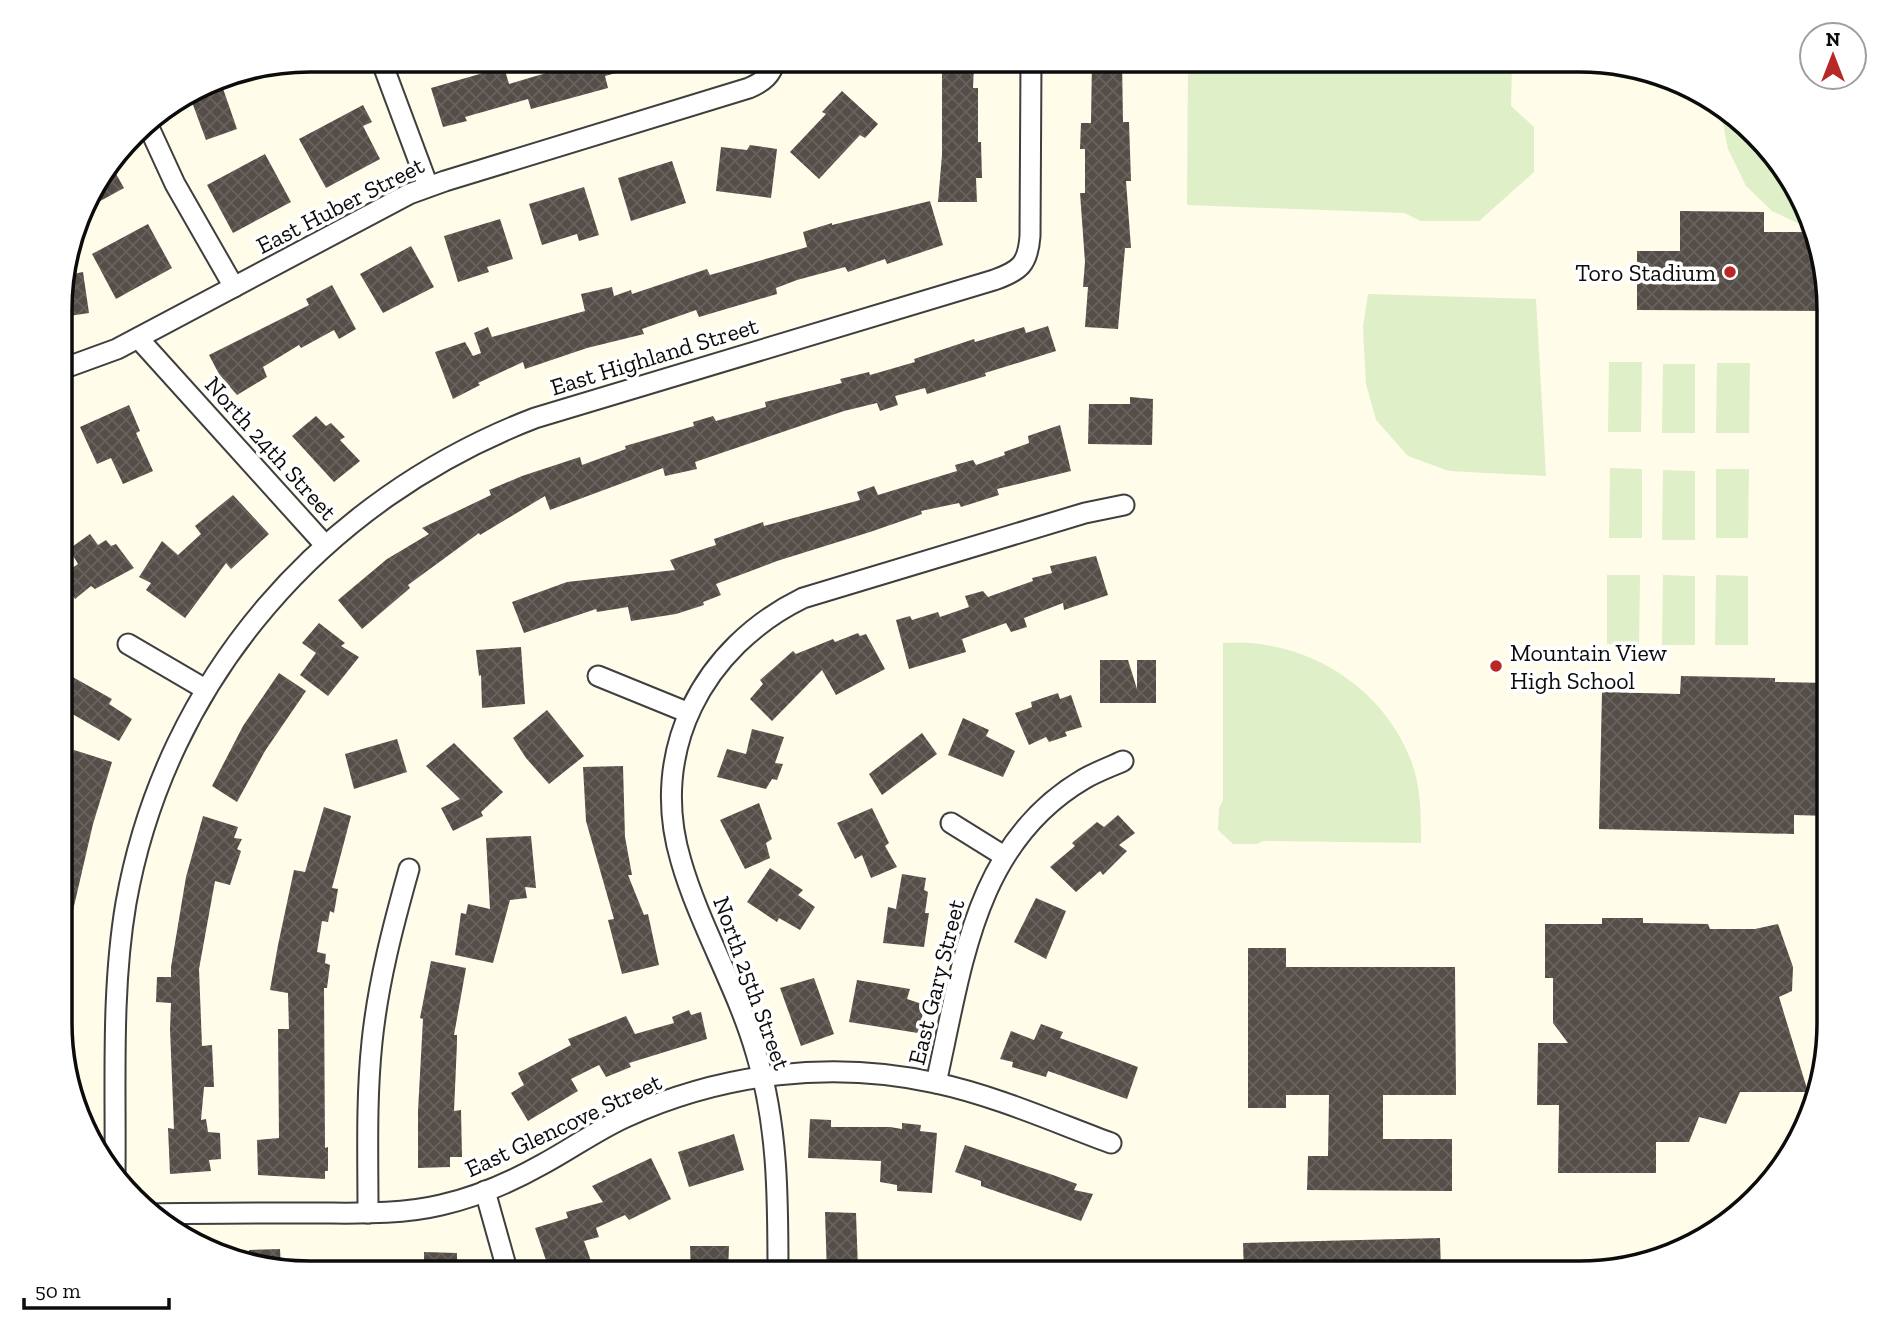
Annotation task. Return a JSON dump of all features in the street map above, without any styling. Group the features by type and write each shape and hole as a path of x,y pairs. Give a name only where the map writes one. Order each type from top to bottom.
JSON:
{"street":[{"path":"385,72 428,186"},
{"name":"East Huber Street","path":"72,366 101,356 138,338 392,202 428,186 749,88 767,72"},
{"name":"East Highland Street","path":"325,545 346,526 414,478 460,451 512,426 1014,272 1022,266 1027,257 1030,236 1031,72"},
{"path":"151,133 175,184 233,287"},
{"name":"North 24th Street","path":"115,1160 117,1006 126,904 134,867 157,793 205,689 257,617 325,545 138,338"},
{"name":"North 25th Street","path":"778,1261 776,1165 772,1122 762,1077 741,1008 685,873 675,838 672,800 675,761 680,736 689,713 712,671 727,653 763,621 793,603 1085,513 1124,505"},
{"path":"128,644 205,689"},
{"path":"598,676 689,713"},
{"name":"East Gary Street","path":"936,1083 973,923 987,887 1004,856 1034,818 1066,791 1085,778 1123,761"},
{"path":"951,823 1004,856"},
{"path":"368,1213 368,1103 372,1041 388,947 408,869"},
{"name":"East Glencove Street","path":"168,1214 368,1213 416,1210 440,1205 485,1191 544,1163 592,1134 645,1108 713,1086 762,1077 851,1072 936,1083 991,1098 1111,1143"},
{"path":"485,1191 505,1261"}],"green space":[{"path":"1188,72 1512,72 1511,106 1534,127 1534,172 1479,221 1421,221 1404,213 1187,205"},
{"path":"1722,120 1748,141 1768,165 1793,204 1802,225 1772,211 1746,186 1728,149"},
{"path":"1368,294 1536,299 1546,476 1449,471 1408,456 1376,420 1366,384 1363,327"},
{"path":"1609,362 1642,362 1641,432 1608,432"},
{"path":"1717,363 1750,363 1749,433 1716,433"},
{"path":"1663,364 1695,364 1695,433 1662,433"},
{"path":"1610,468 1642,469 1642,538 1609,538"},
{"path":"1716,469 1749,469 1748,538 1716,538"},
{"path":"1663,470 1695,471 1695,540 1662,540"},
{"path":"1607,575 1640,575 1639,645 1607,644"},
{"path":"1663,575 1695,576 1695,645 1662,645"},
{"path":"1716,575 1748,576 1748,645 1715,645"},
{"path":"1223,643 1261,644 1290,650 1335,670 1373,701 1389,719 1412,763 1419,792 1421,843 1263,841 1257,844 1233,844 1218,830 1219,808 1223,800"}],"building":[{"path":"487,72 505,72 509,84 546,73 620,72 605,76 608,88 531,109 528,99 465,117 467,121 443,127 431,88"},
{"path":"942,72 974,72 973,88 978,88 978,142 981,142 982,178 976,178 977,202 938,202 942,155"},
{"path":"1092,72 1122,72 1123,122 1129,122 1131,181 1126,181 1131,248 1125,248 1118,329 1085,327 1088,287 1083,287 1085,262 1080,193 1085,193 1085,149 1080,149 1081,123 1091,123"},
{"path":"223,88 237,129 206,140 192,103"},
{"path":"842,91 878,124 865,138 860,135 819,179 790,152 826,114 822,112"},
{"path":"363,105 372,122 363,126 380,159 326,188 299,139"},
{"path":"750,145 777,149 771,198 716,191 721,147 747,150"},
{"path":"265,154 291,202 233,233 207,185"},
{"path":"672,161 686,203 631,221 618,178"},
{"path":"115,173 124,188 99,202"},
{"path":"584,187 599,235 579,241 577,234 542,245 529,204"},
{"path":"930,201 943,245 887,264 885,259 848,272 845,267 797,280 776,288 777,294 699,317 696,310 642,329 644,334 587,348 525,369 523,362 478,383 480,385 453,399 435,352 465,342 473,356 481,353 474,333 488,327 492,337 585,311 581,294 612,287 614,296 631,290 632,294 707,269 710,275 807,247 803,232"},
{"name":"Toro Stadium","path":"1680,211 1764,212 1764,232 1805,232 1813,263 1817,311 1637,310 1637,251 1680,251"},
{"path":"500,219 513,259 487,267 489,272 458,282 444,236"},
{"path":"148,224 172,268 116,299 92,254"},
{"path":"411,246 434,287 383,313 360,274"},
{"path":"83,272 89,313 72,316 74,279 75,274"},
{"path":"332,285 356,329 339,339 334,330 301,348 299,345 263,367 267,377 237,395 219,374 209,355 309,305 306,299"},
{"path":"1048,326 1056,351 985,373 986,376 927,394 925,388 895,396 898,405 880,411 877,403 844,411 695,462 697,469 665,476 663,468 550,510 545,496 480,535 479,533 408,585 410,588 362,629 338,600 387,559 429,534 422,528 491,495 489,490 522,476 580,457 582,465 626,449 625,446 694,426 693,422 713,416 716,421 766,407 765,402 842,383 840,379 869,372 870,375 915,362 914,359 974,339 975,342 1024,327 1026,333"},
{"path":"1130,397 1153,399 1152,445 1088,444 1089,404 1130,404"},
{"path":"129,405 140,431 136,433 153,471 123,484 111,458 97,464 80,427"},
{"path":"316,416 326,426 331,423 345,437 340,440 360,461 334,482 292,436"},
{"path":"1060,425 1071,471 997,489 999,495 961,507 959,503 921,511 922,514 777,561 716,584 721,595 703,602 704,605 676,614 631,621 628,607 597,612 596,609 524,633 512,602 567,582 675,570 670,560 716,545 714,539 763,522 764,526 860,500 857,492 874,486 878,495 957,471 955,465 973,460 976,465 1029,443 1028,436"},
{"path":"233,495 269,534 231,569 226,563 185,618 146,590 151,583 139,577 162,541 178,555 201,534 195,526"},
{"path":"90,534 98,545 106,540 111,546 116,544 134,568 95,589 91,586 75,599 72,594 72,568 78,564 72,554 72,547"},
{"path":"1096,556 1108,595 1064,610 1063,603 1024,618 1027,627 1011,632 1006,623 962,639 966,652 909,669 896,620 910,616 912,620 938,612 940,617 969,607 965,596 983,591 988,597 1033,581 1032,578 1052,573 1050,566"},
{"path":"319,623 345,643 341,646 359,657 328,696 300,675 316,653 302,643"},
{"path":"858,633 860,636 866,634 885,669 836,695 822,670 772,721 750,699 763,684 760,680 793,651 796,654 833,639 835,642"},
{"path":"521,647 525,704 482,708 481,675 479,676 476,650"},
{"path":"1100,660 1128,660 1137,689 1137,660 1156,660 1156,703 1100,703"},
{"path":"279,673 306,691 265,751 237,802 212,786 243,726"},
{"path":"1681,676 1775,678 1775,682 1817,683 1817,816 1794,815 1794,834 1599,829 1602,692 1680,694"},
{"path":"72,677 112,699 109,704 132,719 119,741 72,714"},
{"path":"1058,693 1060,699 1071,695 1082,727 1065,732 1067,736 1049,742 1046,737 1029,745 1015,713 1032,707 1031,702"},
{"path":"547,710 584,756 549,784 513,738"},
{"path":"963,718 989,730 986,736 1015,751 1003,777 948,755"},
{"path":"752,729 784,737 775,763 783,764 777,780 772,779 766,789 717,777 727,749 746,754"},
{"path":"922,733 937,754 882,795 869,774"},
{"path":"397,739 407,772 354,789 345,754"},
{"path":"454,743 503,792 481,812 483,816 453,831 441,808 460,799 426,766"},
{"path":"74,750 112,762 93,824 72,915"},
{"path":"623,766 625,837 632,875 628,875 644,915 648,914 659,965 622,974 608,920 614,919 586,821 583,767"},
{"path":"759,803 772,839 766,843 770,858 745,869 720,820"},
{"path":"324,807 351,816 332,888 338,889 334,913 330,911 328,922 322,921 317,952 326,954 325,963 330,965 327,988 324,988 325,1148 328,1147 328,1171 325,1171 325,1179 258,1175 257,1140 279,1138 278,1029 289,1029 288,993 270,990 278,945 294,870 305,872"},
{"path":"872,808 889,843 885,846 897,867 871,878 862,855 855,859 837,823"},
{"path":"1118,815 1135,833 1119,845 1127,851 1103,875 1100,871 1076,892 1050,867 1075,846 1072,843 1097,822 1104,827"},
{"path":"203,816 238,827 234,838 242,839 237,849 241,851 230,885 215,881 199,969 202,1046 212,1045 214,1087 204,1087 201,1120 206,1119 208,1132 220,1133 221,1159 209,1160 211,1171 170,1174 168,1128 174,1129 171,1003 156,1002 157,977 171,977 186,877"},
{"path":"531,836 536,888 525,887 527,898 510,900 493,963 455,955 461,913 466,914 468,904 490,909 486,838"},
{"path":"770,868 803,890 798,895 815,907 800,930 779,918 777,922 747,902"},
{"path":"902,874 926,878 924,890 928,892 925,913 929,913 924,947 883,943 888,907 896,909"},
{"path":"1036,898 1066,911 1046,959 1014,942"},
{"path":"1602,918 1643,918 1643,923 1708,924 1710,929 1755,929 1778,924 1793,967 1792,991 1779,997 1807,1092 1740,1092 1726,1124 1699,1117 1689,1142 1656,1142 1656,1173 1558,1173 1559,1105 1537,1105 1538,1043 1568,1043 1553,1023 1553,978 1545,978 1545,924 1602,924"},
{"path":"1248,948 1286,948 1286,967 1455,967 1456,1095 1383,1095 1383,1139 1452,1139 1452,1191 1307,1190 1308,1156 1328,1156 1329,1095 1286,1095 1286,1108 1248,1108"},
{"path":"431,961 466,968 454,1035 457,1035 457,1043 454,1111 461,1110 462,1157 450,1157 450,1167 418,1168 423,1019 420,1018"},
{"path":"814,978 834,1034 801,1046 780,988"},
{"path":"857,980 910,989 907,999 925,1005 918,1033 849,1022"},
{"path":"689,1010 691,1015 701,1012 707,1039 629,1063 631,1067 606,1077 599,1065 571,1079 578,1091 528,1121 511,1093 524,1085 518,1073 571,1045 568,1039 626,1016 635,1034 674,1023 672,1017"},
{"path":"1041,1024 1063,1032 1060,1038 1138,1067 1127,1099 1048,1071 1046,1077 1012,1067 1013,1062 1000,1059 1011,1031 1034,1040"},
{"path":"810,1119 831,1120 831,1127 902,1129 902,1123 921,1125 920,1131 937,1133 932,1193 897,1191 897,1185 880,1182 881,1161 808,1158"},
{"path":"734,1134 744,1170 689,1187 678,1152"},
{"path":"965,1145 1077,1184 1074,1190 1093,1194 1081,1221 981,1186 981,1181 955,1172"},
{"path":"651,1158 671,1199 629,1220 625,1215 596,1228 599,1237 584,1241 591,1261 546,1261 535,1228 568,1218 566,1212 603,1202 592,1186"},
{"path":"825,1212 856,1213 858,1261 827,1261"},
{"path":"1440,1238 1441,1261 1244,1261 1243,1243"},
{"path":"690,1246 729,1246 728,1261 691,1261"},
{"path":"280,1249 280,1259 249,1253 249,1250"},
{"path":"424,1252 457,1253 457,1261 424,1261"}],"place":[{"name":"Toro Stadium","path":"1730,272"},
{"name":"Mountain View High School","path":"1496,666"}]}
